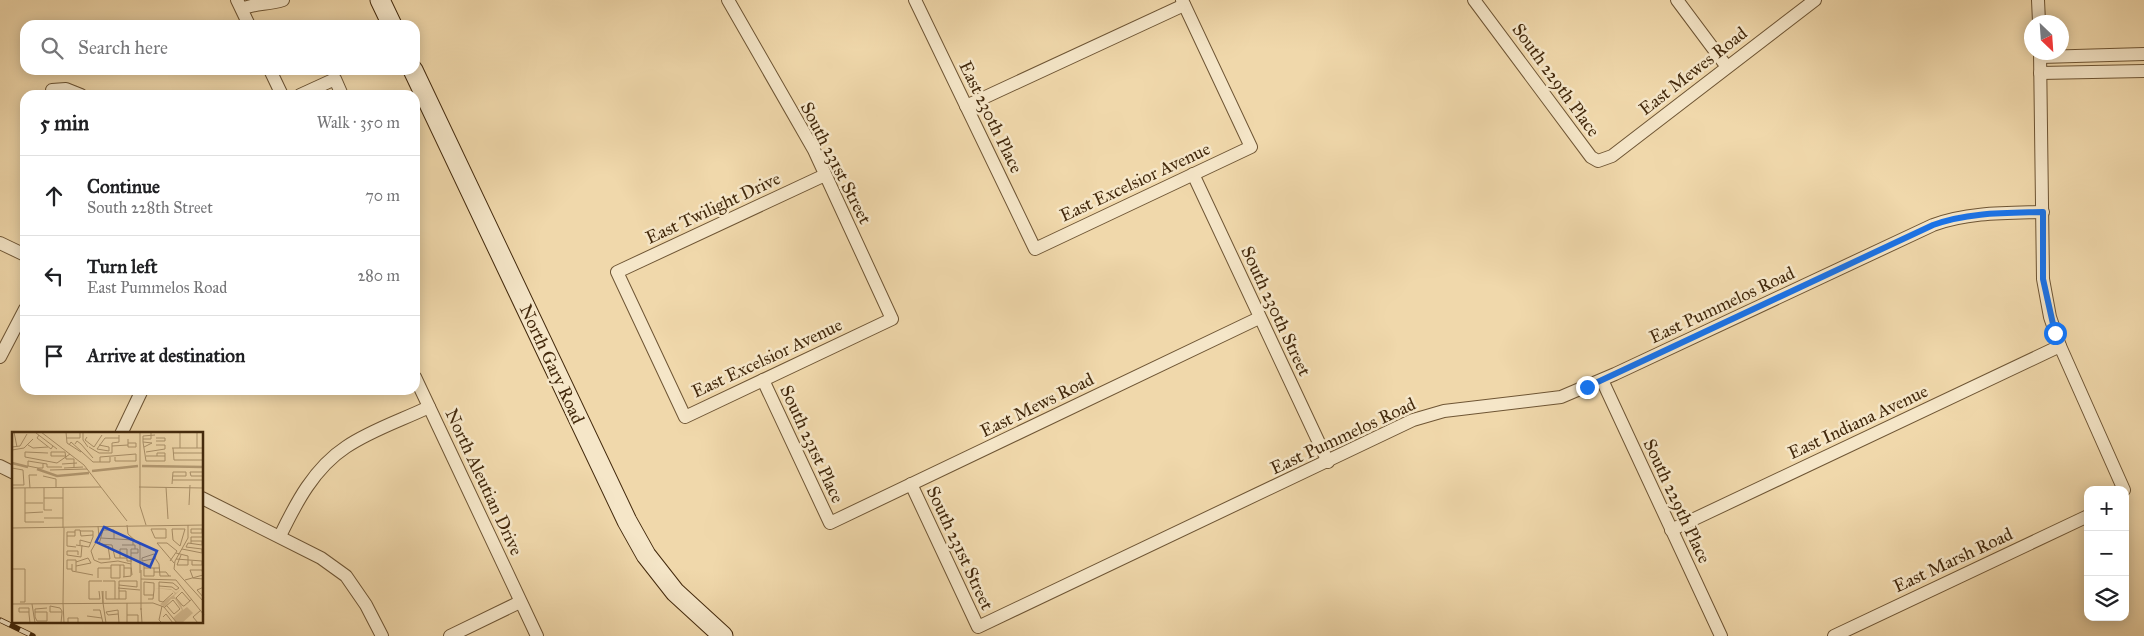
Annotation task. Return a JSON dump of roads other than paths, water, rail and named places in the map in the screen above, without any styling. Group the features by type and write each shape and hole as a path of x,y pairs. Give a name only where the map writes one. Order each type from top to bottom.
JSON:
{"main road":[{"path":"380,0 390,20"},
{"name":"North Gary Road","path":"415,75 627,520 646,555 675,592 723,636"}],"street":[{"path":"248,20 245,4 269,5 283,0"},
{"name":"South 231st Street","path":"728,0 814,150 892,319"},
{"name":"East 230th Place","path":"915,0 1035,249"},
{"name":"South 229th Place","path":"1474,0 1591,157"},
{"path":"1677,0 1727,67"},
{"name":"East Mewes Road","path":"1591,157 1598,161 1612,156 1814,0"},
{"path":"2038,0 2039,15"},
{"path":"966,106 1183,2"},
{"name":"East Excelsior Avenue","path":"1035,249 1251,147 1183,2"},
{"path":"2069,55 2144,54"},
{"path":"2040,60 2043,279 2050,317 2060,346 2122,486"},
{"path":"2040,73 2144,70"},
{"path":"272,75 280,90"},
{"path":"311,90 335,79 340,90"},
{"path":"52,90 68,90"},
{"name":"South 230th Street","path":"1193,174 1328,462"},
{"name":"East Twilight Drive","path":"685,416 616,272 825,175"},
{"name":"East Pummelos Road","path":"978,627 1328,462 1412,420 1444,412 1561,397 1602,380 1945,221 1993,213 2043,212"},
{"path":"0,243 20,253"},
{"name":"East Mews Road","path":"830,523 1259,318"},
{"path":"0,357 20,319"},
{"name":"East Excelsior Avenue","path":"685,416 892,319"},
{"name":"East Indiana Avenue","path":"1671,530 2060,346"},
{"name":"South 231st Place","path":"763,380 830,523"},
{"name":"South 229th Place","path":"1602,380 1721,636"},
{"name":"North Aleutian Drive","path":"420,388 537,636"},
{"path":"121,432 140,395"},
{"path":"280,536 295,505 312,480 346,447 429,407"},
{"path":"0,466 12,472"},
{"name":"South 231st Street","path":"911,484 978,627"},
{"path":"204,499 321,558 346,576 366,605 382,636"},
{"name":"East Marsh Road","path":"1834,636 2084,518"},
{"path":"450,636 520,602"}],"railway":[{"path":"0,620 33,636"}]}
